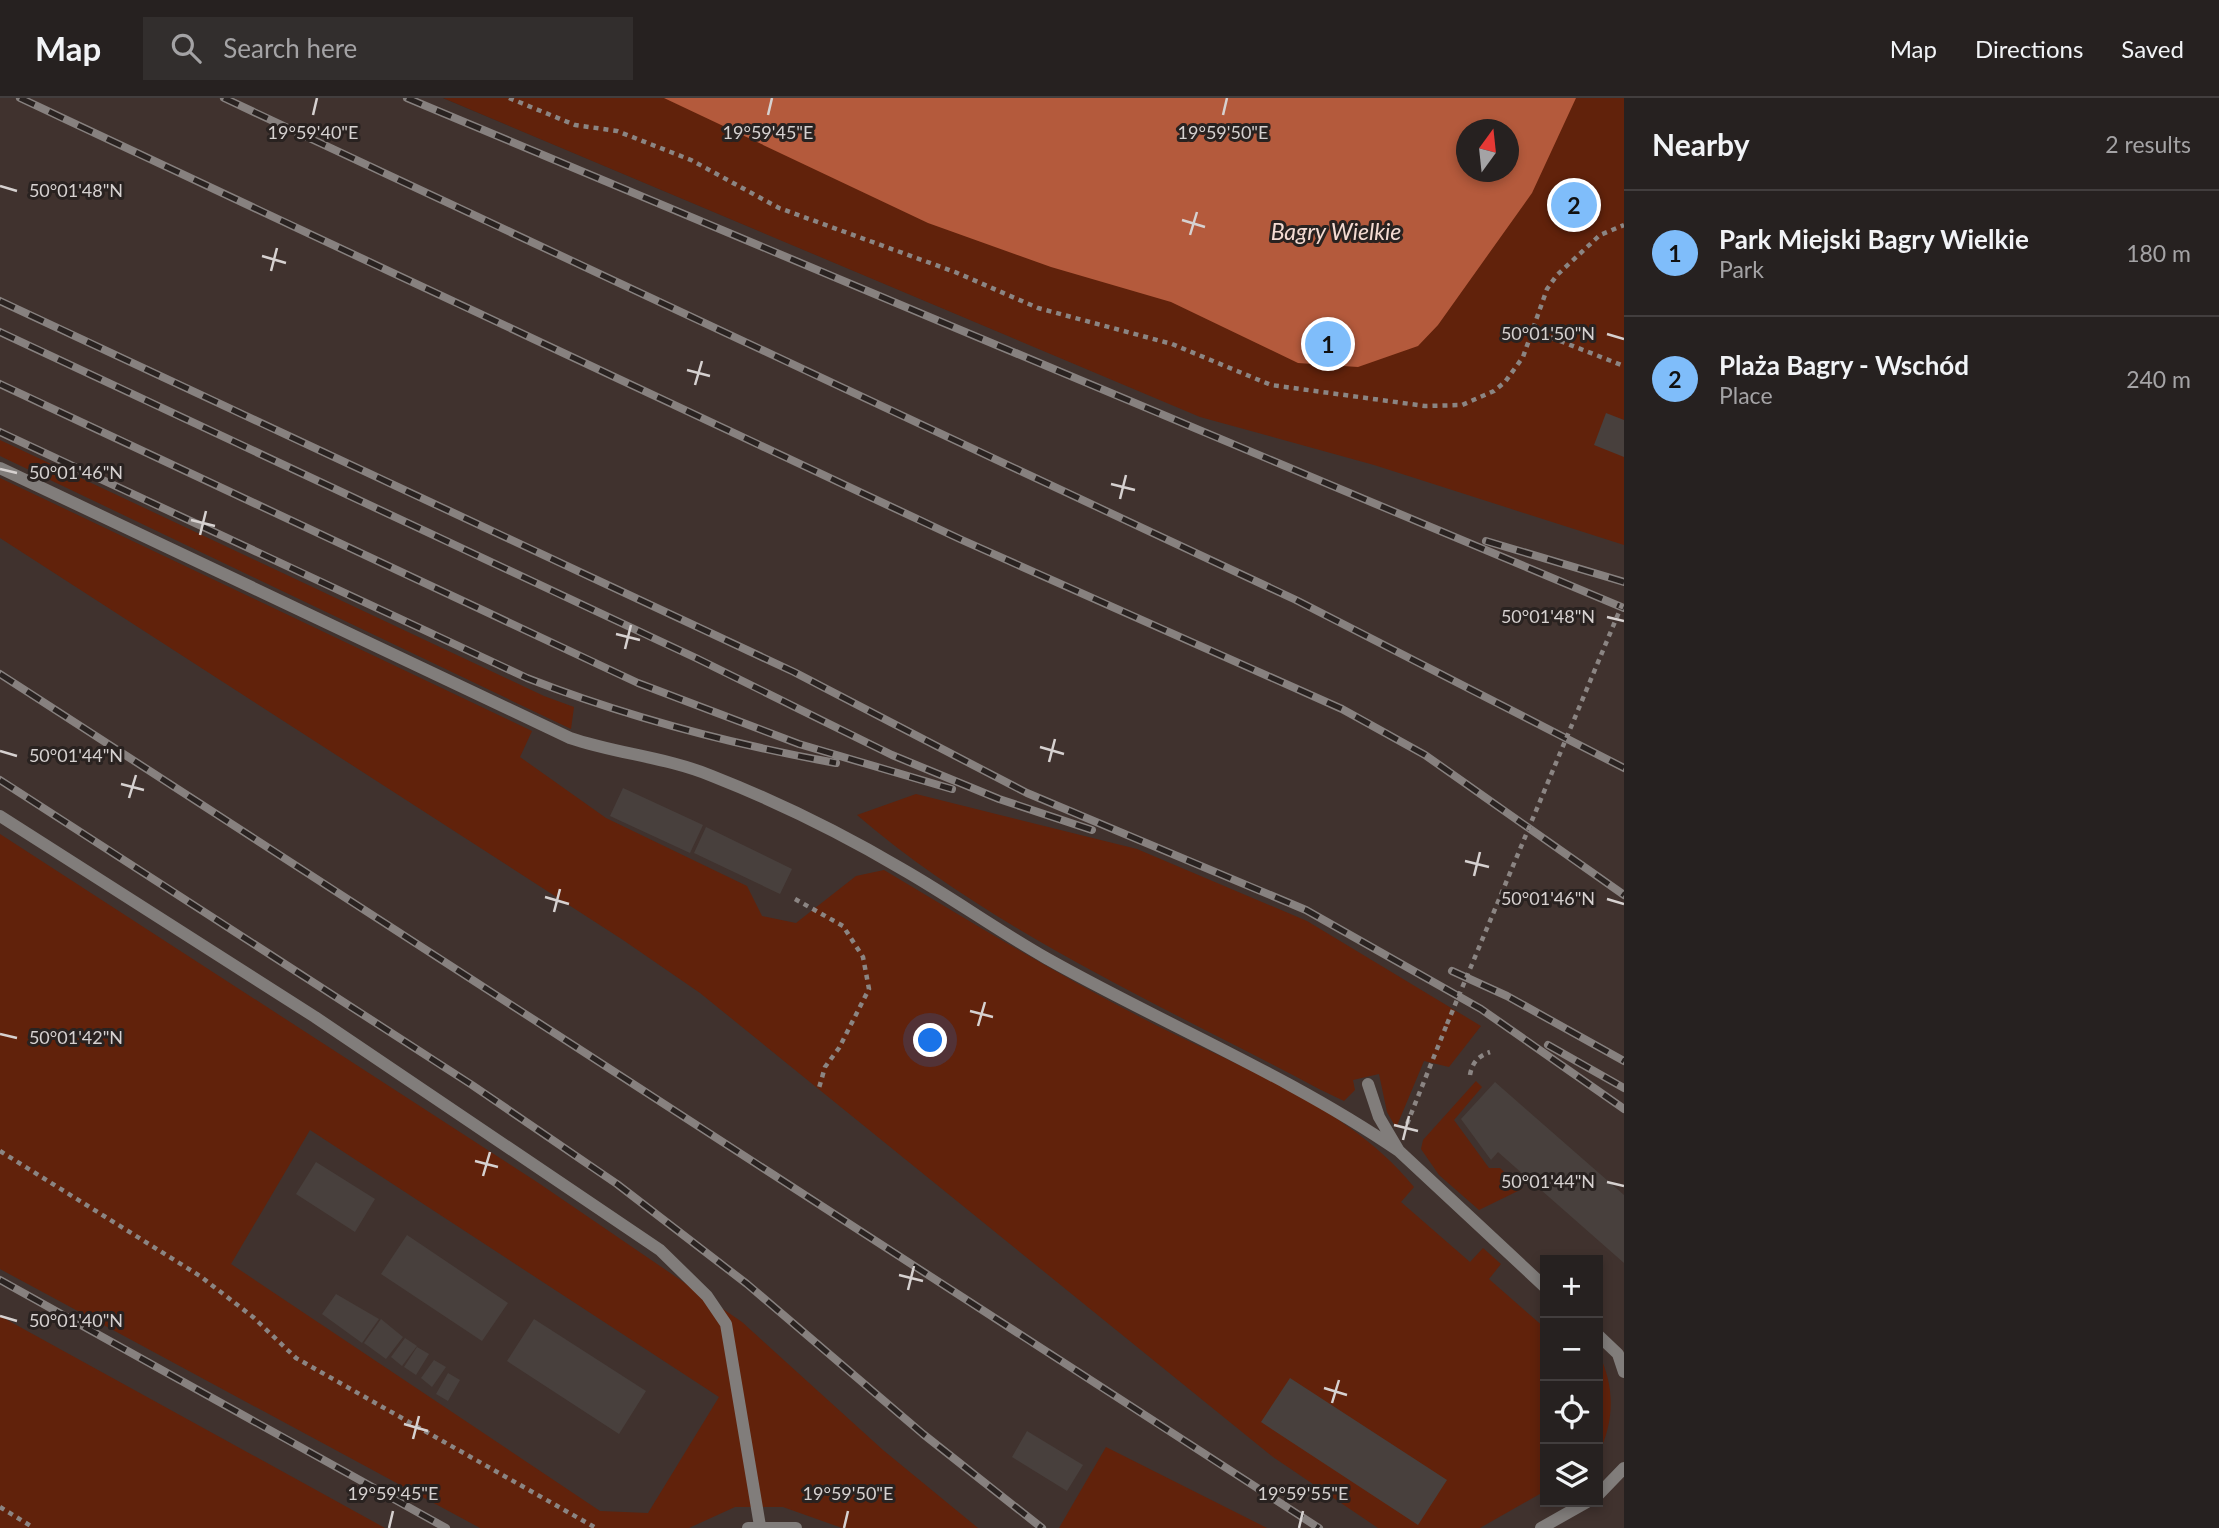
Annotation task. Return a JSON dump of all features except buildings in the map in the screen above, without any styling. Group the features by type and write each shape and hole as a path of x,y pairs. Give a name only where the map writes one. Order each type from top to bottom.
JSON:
{"lane":[{"path":"0,468 570,738 611,752 649,756 709,774 765,797 902,869 1047,958 1340,1111 1399,1151 1540,1282"},
{"path":"0,816 315,1017 660,1250 708,1296 726,1324 754,1527 796,1528"},
{"path":"1368,1084 1378,1117 1399,1151"},
{"path":"1603,1340 1618,1354 1624,1372"},
{"path":"1603,1490 1624,1468"},
{"path":"1541,1528 1578,1507"}],"path":[{"path":"509,98 575,125 617,131 691,160 779,208 955,272 1038,308 1172,344 1272,386 1443,407 1462,405 1506,382 1523,357 1547,289 1557,275 1600,234 1624,225"},
{"path":"1532,330 1624,366"},
{"path":"1419,1095 1624,600"},
{"path":"795,899 843,926 863,957 869,989 850,1028 825,1067 819,1088"},
{"path":"1470,1075 1471,1067 1480,1055 1490,1052"},
{"path":"0,1151 200,1276 253,1317 296,1358 596,1528"},
{"path":"0,1507 34,1528"}],"shaded area":[{"path":"0,98 443,98 1140,391 1624,501 1624,1528 0,1528"},
{"path":"443,98 1624,98 1624,545 1374,465 1200,417"},
{"path":"0,440 544,696 574,707 571,729 0,456"},
{"path":"0,478 532,731 520,757 606,818 747,886 762,916 796,923 856,876 884,870 1076,983 1287,1089 1323,1110 1356,1132 1387,1158 1414,1187 1401,1202 1470,1262 1483,1248 1501,1264 1489,1279 1540,1324 1540,1494 1480,1528 1378,1528 1273,1457 700,993 623,940 0,538"},
{"path":"916,794 1137,849 1307,921 1481,1026 1449,1067 1424,1061 1396,1128 1387,1112 1379,1074 1353,1080 1355,1090 1344,1101 1319,1089 1080,964 1021,930 908,856 857,815"},
{"path":"0,834 537,1182 742,1322 883,1450 978,1528 842,1528 783,1507 735,1507 689,1528 480,1528 0,1269","holes":["310,1130 719,1397 648,1513 600,1511 231,1264"]},
{"path":"1476,1081 1482,1087 1454,1120 1489,1168 1500,1168 1522,1189 1479,1210 1439,1175 1421,1149 1423,1140"},
{"path":"0,1316 385,1528 0,1528"},
{"path":"1603,1363 1611,1403 1603,1444"},
{"path":"1106,1447 1267,1528 1059,1528"}],"water":[{"name":"Bagry Wielkie","path":"664,98 1576,98 1532,193 1438,325 1418,346 1358,367 1298,363 1171,302 1051,267 928,223"}],"railway":[{"path":"20,98 962,540 1342,709 1425,755 1624,895"},
{"path":"224,98 1296,600 1624,768"},
{"path":"407,98 1624,608"},
{"path":"0,301 794,672 1027,793 1306,910 1481,1009 1624,1109"},
{"path":"0,332 696,658 892,755 999,799 1092,830"},
{"path":"0,384 638,683 799,744 952,789"},
{"path":"0,432 527,678 679,728 836,763"},
{"path":"1486,541 1624,582"},
{"path":"0,674 1319,1528"},
{"path":"0,780 472,1085 617,1184 747,1284 923,1434 1042,1528"},
{"path":"1452,971 1507,996 1624,1061"},
{"path":"1548,1045 1624,1088"},
{"path":"0,1280 446,1528"}],"place":[{"name":"Plaża Bagry - Wschód","path":"1574,205"},
{"name":"Park Miejski Bagry Wielkie","path":"1328,344"}]}
